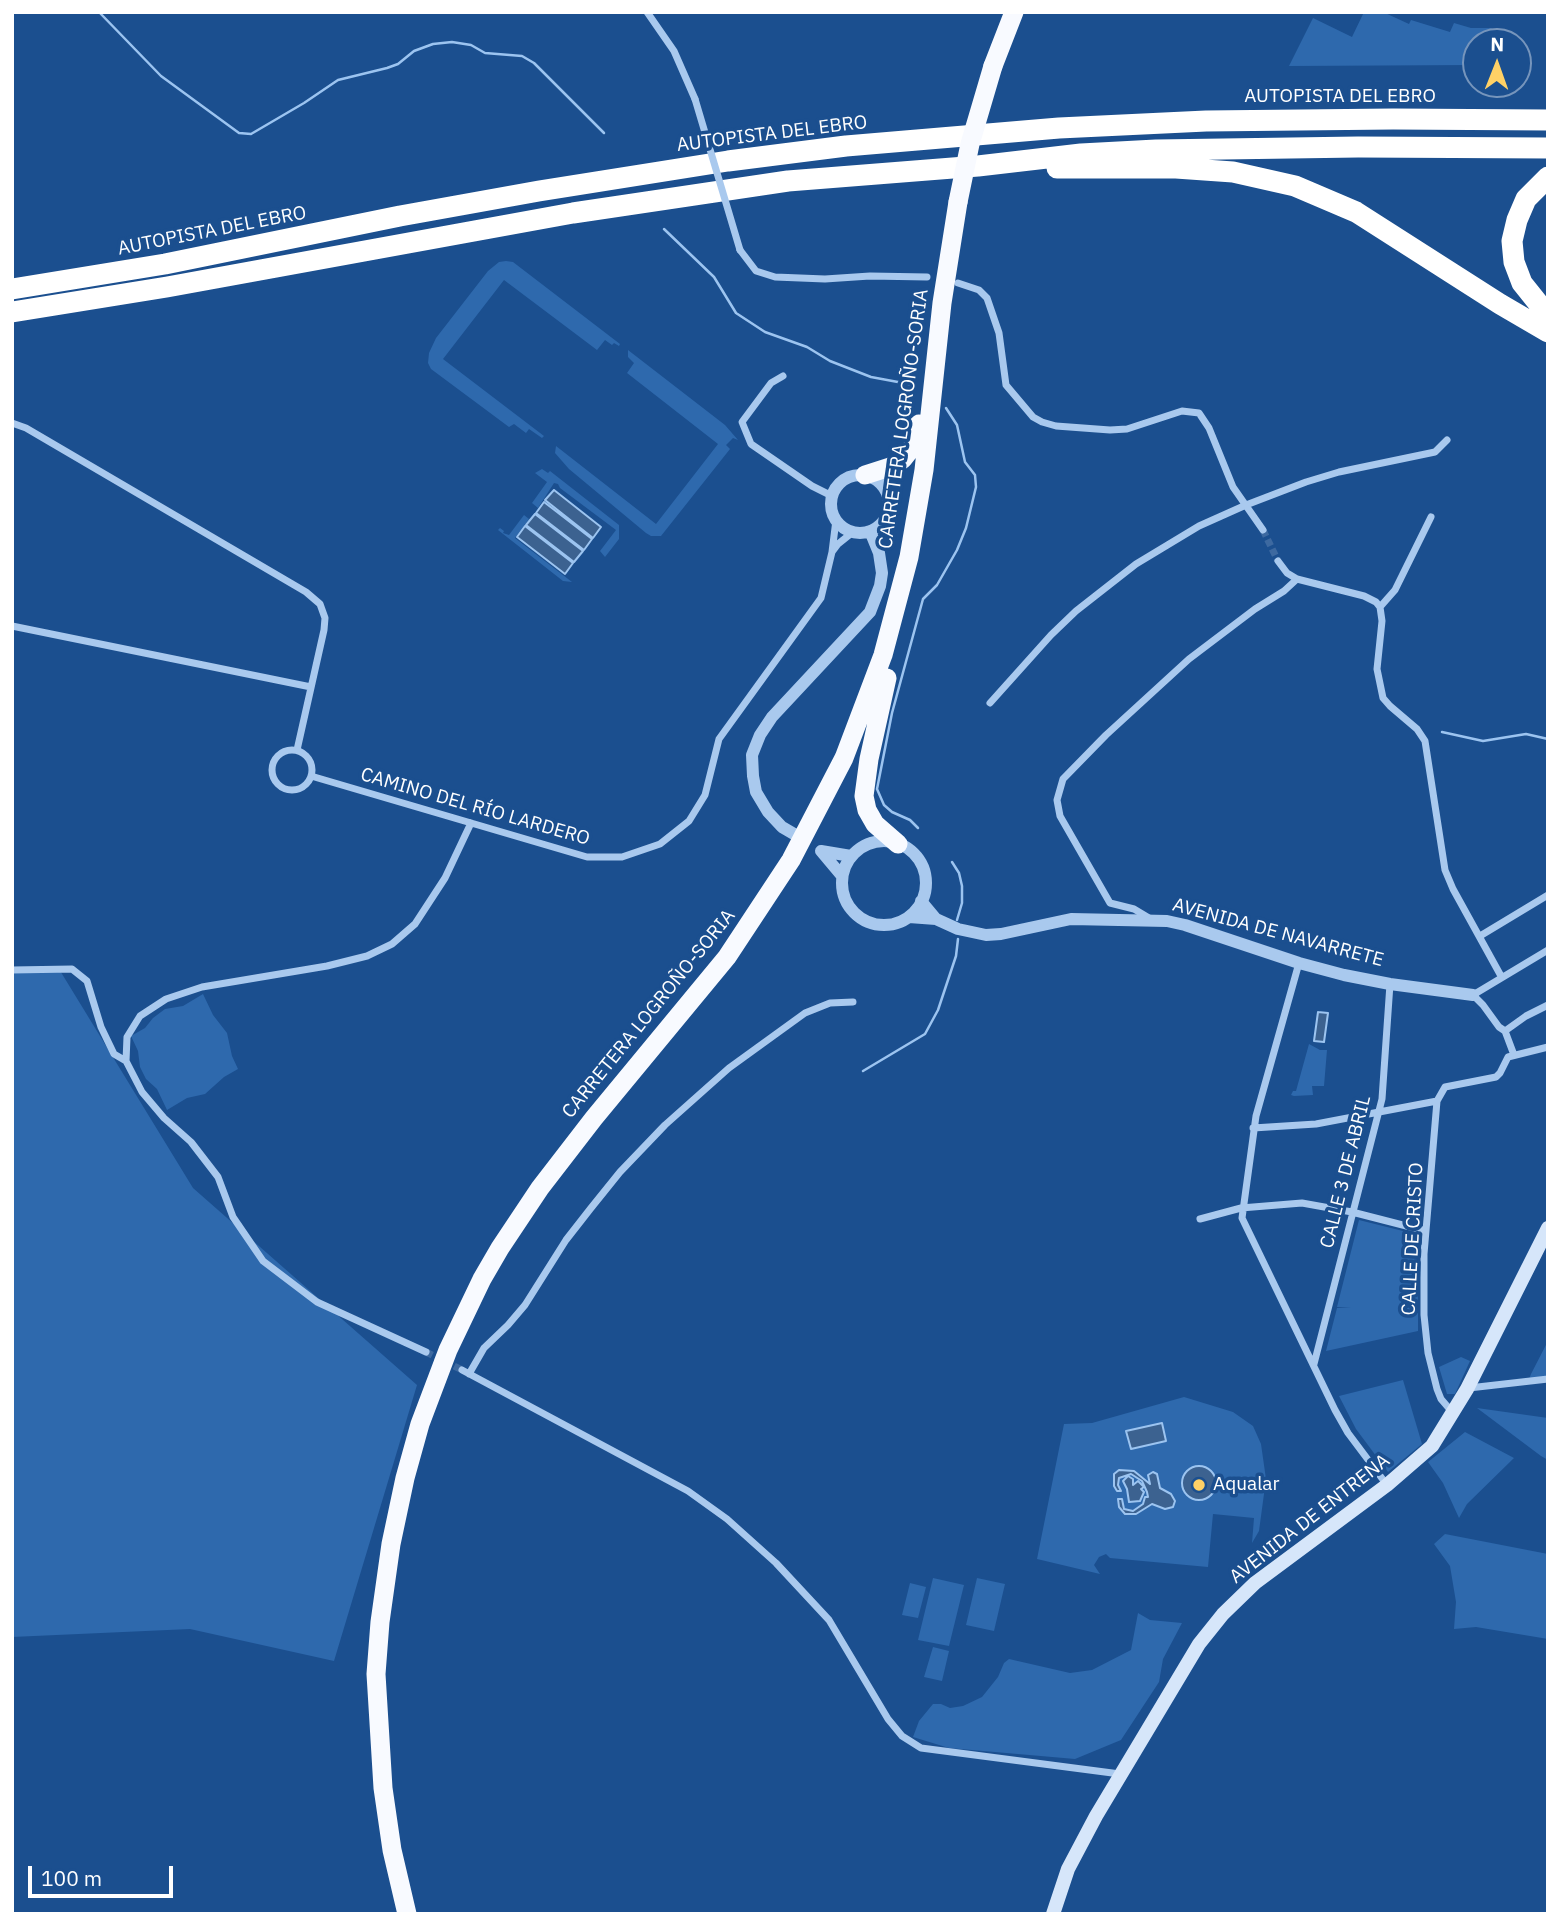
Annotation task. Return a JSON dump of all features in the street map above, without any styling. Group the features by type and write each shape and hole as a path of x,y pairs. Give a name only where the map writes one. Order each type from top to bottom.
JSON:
{"highway":[{"name":"CARRETERA LOGROÑO-SORIA","path":"407,1914 392,1850 383,1788 376,1674 391,1544 407,1468 427,1404 448,1350 482,1279 540,1188 727,957 770,895 809,828 844,758 883,655 903,585 920,499 942,303 958,202 970,144 993,66 1014,12"},
{"path":"1206,121 1308,111 1548,112"},
{"name":"AUTOPISTA DEL EBRO","path":"12,289 165,264 516,195 728,161 919,139 1059,128 1206,121 1548,120"},
{"path":"12,312 167,288 648,201 788,181 978,166 1081,154 1156,150 1548,148"},
{"path":"978,166 1176,168 1233,172 1295,186 1356,212 1548,332"},
{"path":"1548,177 1526,199 1512,241 1514,262 1522,283 1548,312"},
{"path":"865,475 893,466 903,459 914,445 919,427 930,339 942,303"},
{"path":"898,844 875,824 867,810 864,784 881,700 914,576 919,541 920,499"}],"main road":[{"name":"AVENIDA DE ENTRENA","path":"1053,1914 1068,1869 1199,1644 1223,1614 1267,1573 1388,1485 1424,1454 1467,1389 1548,1228"}],"street":[{"path":"647,12 674,51 695,99 740,250 756,271 775,277 825,279 927,277"},
{"path":"958,283 979,290 987,298 999,333 1006,385 1033,416 1042,422 1056,425 1111,430 1127,429 1182,411 1199,413 1209,429 1233,487 1263,530"},
{"path":"783,376 771,383 741,422 751,444 812,486 832,496"},
{"path":"12,423 26,428 314,597 324,610 325,618 297,750"},
{"path":"990,702 1051,635 1105,588 1136,564 1199,526 1246,505 1339,472 1435,452 1447,440"},
{"path":"832,552 853,532 870,531 880,526 886,517 890,501 884,486 865,475 844,479 836,486 832,496 831,506 836,520 853,532"},
{"path":"1380,607 1395,590 1431,517"},
{"name":"CAMINO DEL RÍO LARDERO","path":"311,776 587,857 622,857 660,844 689,821 705,795 719,739 821,598 832,552 836,520"},
{"path":"794,834 782,827 768,812 756,792 752,755 760,735 772,717 870,612 882,573 879,553 870,531"},
{"path":"1278,561 1287,573 1297,579 1364,596 1380,607 1382,621 1377,669 1380,688 1390,706 1417,729 1426,741 1445,870 1501,976"},
{"path":"1153,920 1134,909 1110,903 1060,817 1057,800 1063,779 1106,735 1189,659 1297,579"},
{"path":"12,625 311,687"},
{"path":"297,750 308,757 311,776 308,782 288,790 276,782 273,762 283,751 297,750"},
{"path":"426,1352 317,1301 263,1261 233,1217 218,1177 191,1142 164,1118 142,1092 126,1061 127,1037 140,1016 166,999 202,987 327,966 367,956 392,944 415,924 445,878 471,823"},
{"path":"909,917 921,901 926,882 914,853 898,844 885,841 870,843 851,856 842,876 844,898 852,911 863,920 886,925 909,917 936,919"},
{"path":"842,876 816,848 851,856"},
{"path":"1480,936 1548,895"},
{"path":"921,901 936,919"},
{"name":"AVENIDA DE NAVARRETE","path":"936,919 958,929 986,935 1071,919 1153,920 1185,925 1299,963 1390,984 1473,995"},
{"path":"1518,1054 1505,1031 1473,995 1501,976 1547,952"},
{"path":"1299,963 1254,1128 1241,1209 1243,1225 1348,1433 1388,1485"},
{"path":"12,970 72,969 87,981 101,1027 114,1054 126,1061"},
{"name":"CALLE 3 DE ABRIL","path":"1314,1364 1383,1090 1390,984"},
{"path":"853,1002 830,1003 805,1013 729,1068 665,1125 620,1172 566,1240 525,1305 509,1325 484,1348 466,1372 688,1491 727,1519 776,1563 830,1620 888,1719 902,1736 921,1748 1121,1774"},
{"path":"1505,1031 1548,1005"},
{"path":"1254,1128 1316,1124 1437,1101 1446,1087 1496,1077 1508,1057 1548,1047"},
{"name":"CALLE DE CRISTO","path":"1437,1101 1426,1231 1424,1306 1427,1345 1437,1389 1441,1399 1453,1413"},
{"path":"1200,1219 1241,1209 1301,1203 1352,1212 1426,1231"},
{"path":"1467,1389 1548,1379"}],"shaded area":[{"path":"1364,12 1383,12 1409,24 1411,20 1450,32 1454,23 1471,28 1462,28 1462,65 1289,66 1313,18 1352,37"},
{"path":"499,262 513,262 620,344 612,345 605,340 597,350 504,280 443,359 544,436 542,438 529,429 526,433 514,424 509,427 431,369 428,363 436,338 488,271"},
{"path":"628,350 725,425 738,440 733,438 726,445 730,449 661,536 646,533 569,469 555,453 556,446 656,524 718,444 627,373 634,363 628,357"},
{"path":"542,469 548,473 550,471 619,525 619,539 605,557 600,551 616,530 558,484 554,483 538,508 532,503 547,482 535,473"},
{"path":"554,490 601,527 593,538 545,500"},
{"path":"544,502 592,539 584,550 536,513"},
{"path":"535,514 583,551 574,562 526,525"},
{"path":"524,515 529,519 515,538 572,582 563,581 498,530 500,528 503,533 509,535"},
{"path":"525,526 573,563 565,574 517,537"},
{"path":"59,969 193,1188 417,1385 334,1661 190,1629 12,1637 12,970"},
{"path":"203,994 213,1015 227,1033 238,1069 205,1094 187,1098 167,1110 157,1089 146,1079 140,1067 138,1051 131,1036 145,1028 165,1009 183,1006"},
{"path":"1318,1012 1328,1013 1324,1042 1314,1041"},
{"path":"1309,1044 1320,1050 1327,1050 1324,1086 1312,1086 1313,1095 1294,1096 1291,1095 1296,1091"},
{"path":"1359,1220 1419,1235 1416,1242 1418,1303 1413,1305 1413,1310 1418,1313 1418,1331 1326,1351 1337,1308 1351,1307 1337,1307"},
{"path":"1548,1341 1548,1379 1528,1382 1531,1374"},
{"path":"1461,1357 1470,1361 1455,1394 1447,1394 1439,1367"},
{"path":"1403,1380 1422,1444 1388,1472 1356,1429 1339,1396"},
{"name":"Aqualar","path":"1184,1397 1233,1412 1253,1426 1261,1444 1266,1479 1259,1531 1252,1543 1254,1518 1213,1514 1208,1567 1110,1558 1106,1554 1099,1557 1094,1565 1100,1574 1037,1559 1064,1424 1092,1423"},
{"path":"1477,1408 1548,1418 1548,1460 1541,1456"},
{"name":"Aqualar","path":"1162,1423 1166,1441 1131,1449 1126,1431"},
{"path":"1465,1432 1514,1458 1467,1504 1459,1518 1443,1483 1428,1462"},
{"name":"Aqualar","path":"1199,1466 1211,1471 1216,1483 1211,1495 1199,1500 1187,1495 1182,1483 1187,1471"},
{"path":"1119,1470 1134,1471 1150,1484 1148,1475 1153,1472 1157,1474 1160,1488 1171,1494 1175,1501 1173,1507 1165,1509 1152,1504 1136,1514 1125,1514 1119,1507 1118,1499 1122,1499 1124,1509 1133,1511 1148,1497 1142,1481 1131,1474 1119,1478 1121,1491 1117,1491 1114,1474"},
{"path":"1128,1476 1133,1479 1133,1485 1138,1481 1144,1487 1141,1489 1144,1492 1140,1501 1129,1502 1123,1481"},
{"path":"1445,1534 1548,1554 1548,1639 1476,1627 1454,1629 1456,1602 1450,1566 1434,1544"},
{"path":"933,1578 964,1585 949,1646 918,1640"},
{"path":"977,1578 1005,1584 994,1631 966,1625"},
{"path":"910,1583 926,1587 918,1618 902,1615"},
{"path":"1138,1613 1150,1620 1182,1623 1163,1659 1159,1682 1121,1740 1075,1759 949,1748 913,1737 919,1721 933,1704 950,1708 963,1706 982,1697 1009,1659 1070,1673 1092,1670 1131,1650"},
{"path":"933,1647 949,1651 942,1681 924,1677"}],"waterway":[{"path":"99,12 161,76 239,133 251,134 338,80 387,68 398,64 414,51 433,44 452,42 471,45 485,53 522,56 534,63 604,133"},
{"path":"664,229 714,277 736,313 765,332 807,347 830,361 871,377 914,385"},
{"path":"918,828 910,820 884,805 877,789 892,713 923,599 937,585 957,550 966,528 976,487 975,475 965,462 957,425 946,408"},
{"path":"1442,732 1483,741 1526,734 1548,739"},
{"path":"952,862 959,873 962,886 962,903 957,920"},
{"path":"863,1071 925,1034 938,1010 956,956 958,939"}],"tunnel":[{"path":"1263,530 1278,561"},
{"path":"426,1352 462,1370"}],"place":[{"name":"Aqualar","path":"1199,1485"}]}
